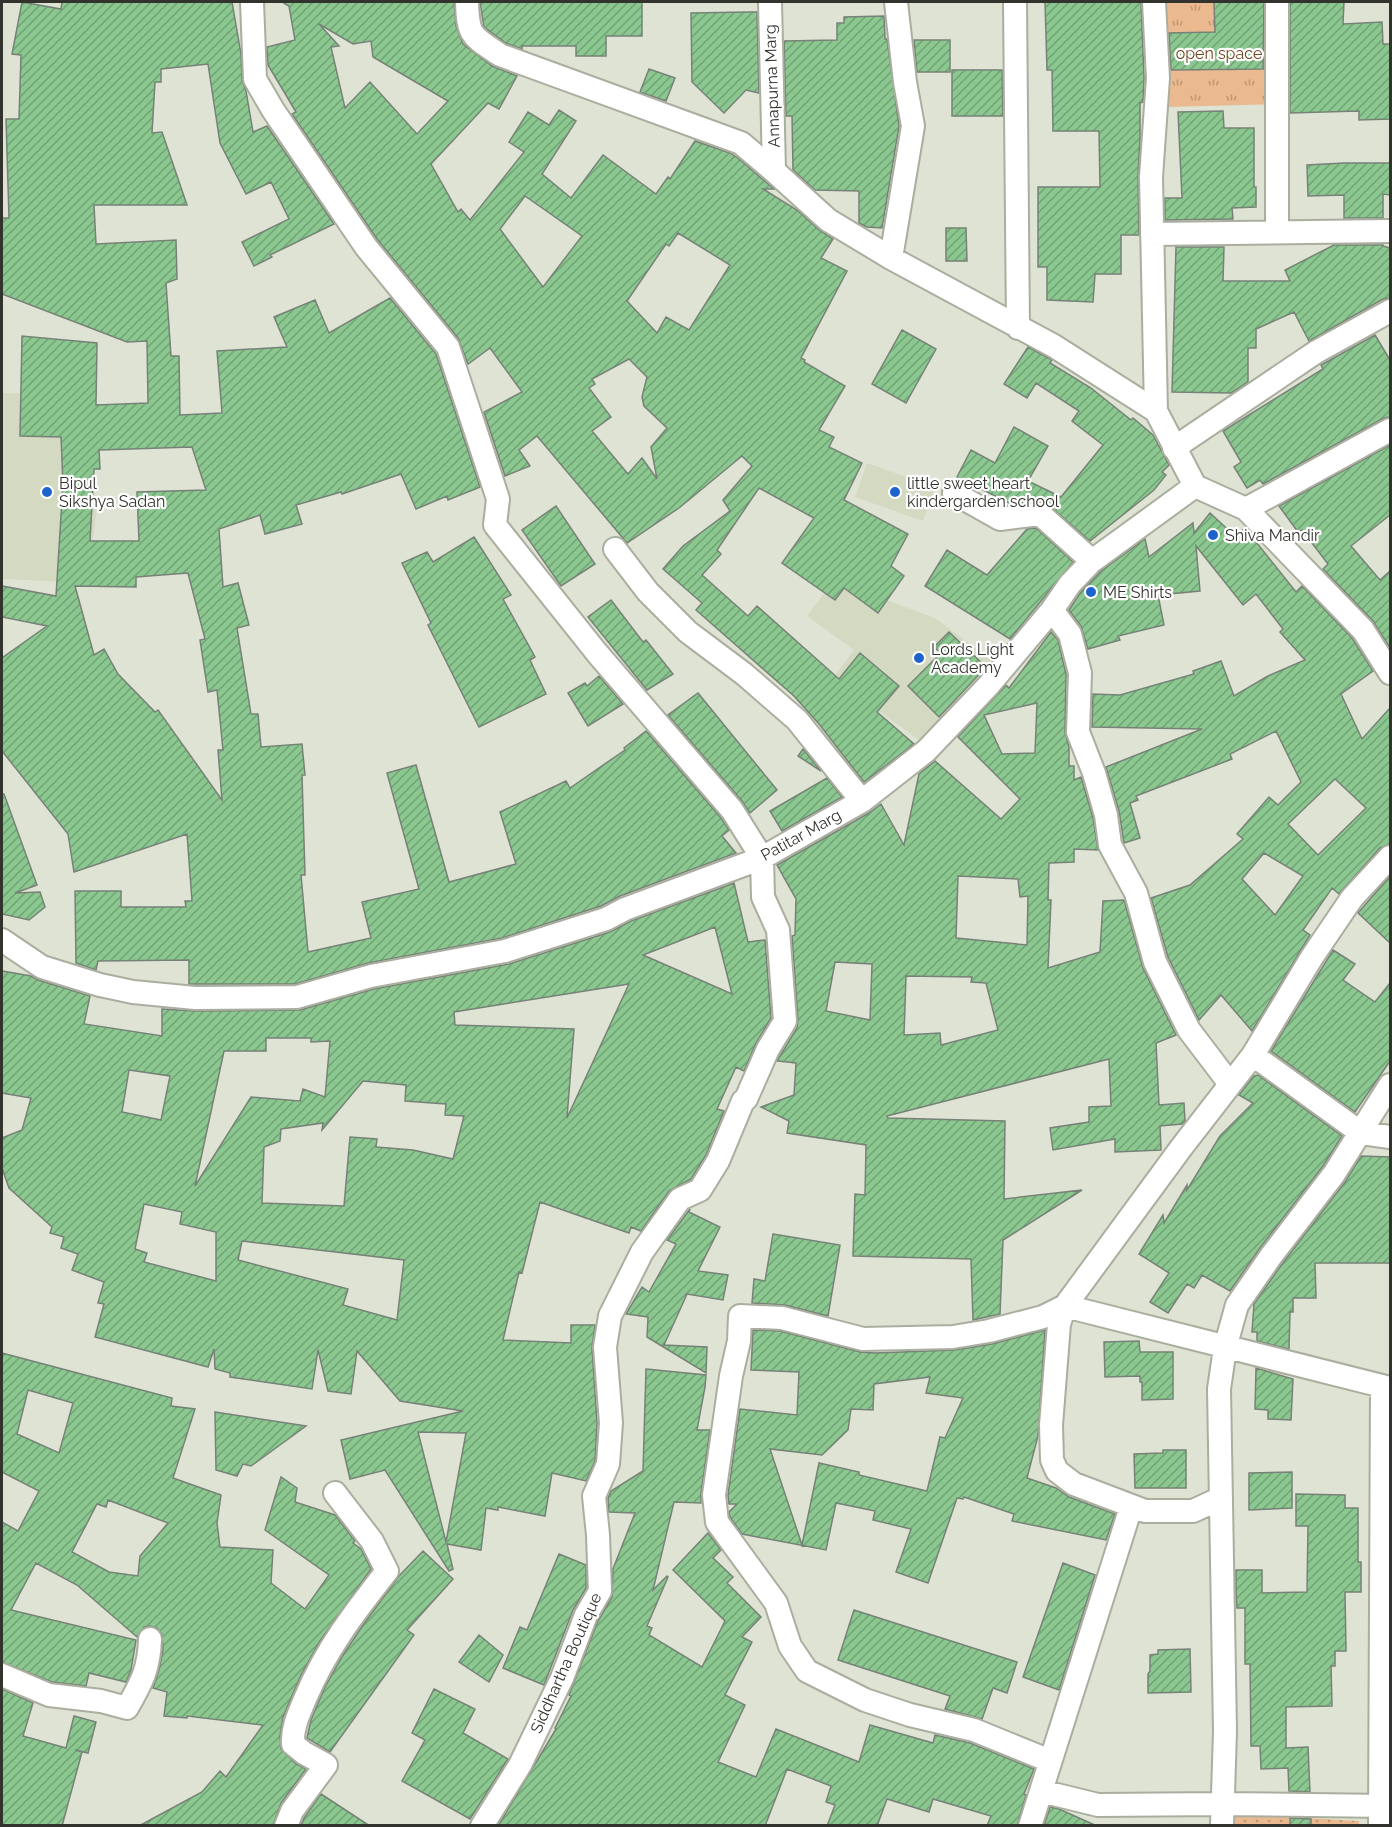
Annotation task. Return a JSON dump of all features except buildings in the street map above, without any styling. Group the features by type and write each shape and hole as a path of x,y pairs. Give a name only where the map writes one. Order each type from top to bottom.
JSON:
{"street":[{"path":"252,2 255,79 273,110 366,247 448,347 498,499 495,525 597,653 732,810 762,858"},
{"path":"467,2 468,22 473,37 500,55 741,143 828,220 891,258 1054,346 1156,411"},
{"name":"Annapurna Marg","path":"770,2 774,171"},
{"path":"891,258 913,126 905,82 896,2"},
{"path":"1015,2 1018,328"},
{"path":"1154,2 1158,78 1151,177 1156,411 1195,486 1246,509 1363,630 1390,673"},
{"path":"1276,2 1277,232"},
{"path":"1152,234 1390,231"},
{"path":"1174,448 1316,352 1390,311"},
{"path":"1246,509 1390,430"},
{"name":"Patitar Marg","path":"2,940 42,967 100,985 133,992 195,998 297,997 371,976 506,951 606,919 625,909 762,858 862,801 926,751 987,686 1052,610 1070,584 1092,561 1195,486"},
{"path":"954,494 1000,519 1040,514 1092,561"},
{"path":"615,549 648,592 688,632 744,674 797,720 862,801"},
{"path":"1052,610 1070,634 1080,673 1078,732 1094,773 1106,815 1110,845 1137,893 1155,962 1190,1030 1230,1084"},
{"path":"1221,1498 1193,1511 1145,1511 1074,1485 1057,1471 1052,1461 1051,1425 1059,1324 1065,1306 1253,1055 1312,957 1352,898 1390,857"},
{"name":"Siddhartha Boutique","path":"482,1826 520,1765 562,1678 586,1615 600,1591 594,1496 608,1464 612,1423 605,1347 610,1316 642,1252 680,1199 700,1190 718,1161 743,1101 746,1099 768,1049 785,1021 778,930 763,897 762,858"},
{"path":"1253,1055 1361,1133 1390,1137"},
{"path":"1222,1815 1225,1731 1219,1389 1225,1348 1237,1305 1271,1256 1334,1174 1390,1085"},
{"path":"1041,1791 1098,1815 1383,1812 1386,1387 1065,1306 1043,1317 989,1331 953,1337 863,1339 782,1318 740,1316 739,1341 731,1376 714,1495 717,1522 776,1603 790,1647 807,1671 865,1700 910,1715 974,1730 1050,1761"},
{"path":"286,1826 292,1810 326,1765 293,1744 296,1720 319,1667 350,1618 387,1571 372,1541 335,1493"},
{"path":"1030,1826 1131,1507"},
{"path":"2,1675 49,1695 101,1701 127,1708 144,1678 150,1639"}],"shaded area":[{"name":"Bipul Sikshya Sadan","path":"2,393 88,395 89,484 98,500 87,583 2,579"},
{"name":"little sweet heart kindergarden school","path":"867,463 935,487 923,521 855,497"},
{"name":"Lords Light Academy","path":"839,574 881,598 935,618 998,665 922,742 833,678 854,650 807,616"}],"green space":[{"name":"open space","path":"1156,2 1277,2 1280,104 1167,107"},
{"path":"1232,1814 1359,1821 1359,1826 1232,1826"}],"place":[{"name":"Bipul Sikshya Sadan","path":"47,492"},
{"name":"little sweet heart kindergarden school","path":"895,492"},
{"name":"Shiva Mandir","path":"1213,535"},
{"name":"ME Shirts","path":"1091,592"},
{"name":"Lords Light Academy","path":"919,658"}]}
